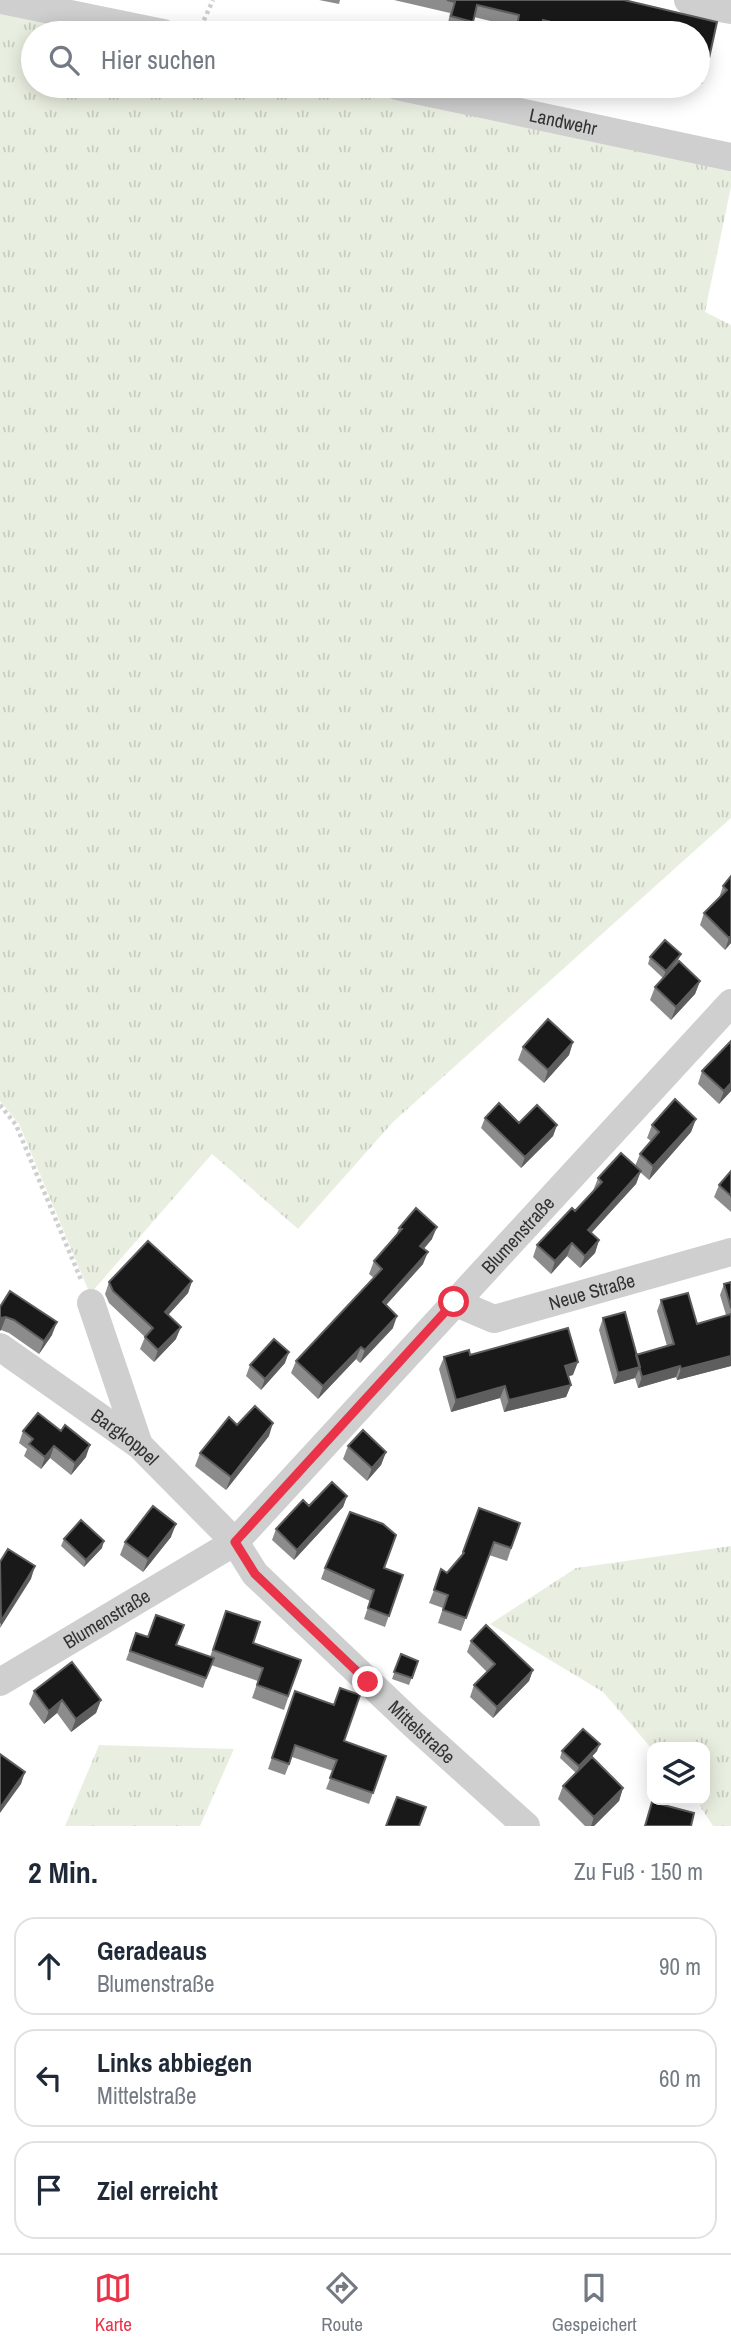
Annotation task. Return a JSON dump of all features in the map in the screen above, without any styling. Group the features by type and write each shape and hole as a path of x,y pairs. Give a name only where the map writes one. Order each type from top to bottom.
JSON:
{"street":[{"path":"2,0 104,21"},
{"path":"688,0 695,4 731,10"},
{"name":"Landwehr","path":"453,98 731,158"},
{"name":"Blumenstraße","path":"0,1682 235,1542 731,1003"},
{"name":"Neue Straße","path":"454,1302 494,1320 731,1252"},
{"path":"91,1303 139,1445"},
{"name":"Bargkoppel","path":"0,1347 139,1445 235,1542"},
{"name":"Mittelstraße","path":"235,1542 255,1574 386,1699 526,1826"}],"path":[{"path":"204,21 214,0"},
{"path":"0,1105 16,1125 91,1303"}],"green space":[{"path":"0,7 66,21 21,21 21,98 421,98 731,165 731,187 705,312 731,325 731,818 393,1122 298,1229 212,1154 90,1294 19,1124 0,1101"},
{"path":"731,1546 731,1826 713,1826 699,1805 710,1805 710,1742 647,1743 603,1692 490,1624 576,1568"},
{"path":"99,1745 234,1749 200,1826 65,1826"}],"building":[{"path":"447,0 624,0 717,22 710,54 710,21 518,21 519,15 477,5 473,21 469,21 451,16 455,2"},
{"path":"731,876 729,938 704,913 727,890 723,886"},
{"path":"665,940 681,954 666,971 650,957"},
{"path":"679,961 700,981 676,1007 655,987"},
{"path":"548,1019 573,1042 548,1070 523,1047"},
{"path":"731,1041 731,1083 724,1091 702,1071"},
{"path":"675,1099 696,1119 653,1166 640,1154 659,1132 652,1125"},
{"path":"499,1103 519,1123 537,1105 557,1125 525,1157 485,1118"},
{"path":"621,1153 641,1171 588,1230 599,1240 585,1256 572,1243 555,1261 537,1245 572,1208 575,1211 602,1182 598,1178"},
{"path":"731,1171 731,1196 719,1185"},
{"path":"416,1208 437,1227 420,1246 428,1252 383,1302 397,1316 365,1350 361,1347 323,1386 296,1361 382,1269 374,1261"},
{"path":"148,1241 192,1281 165,1312 181,1327 158,1350 145,1337 153,1328 113,1291 109,1282"},
{"path":"731,1282 731,1308 724,1284"},
{"path":"10,1291 57,1322 44,1341 14,1320 0,1318 0,1307"},
{"path":"688,1293 697,1324 731,1314 731,1356 642,1377 636,1355 674,1344 661,1300"},
{"path":"625,1312 640,1367 618,1373 603,1318"},
{"path":"568,1328 578,1362 565,1366 571,1385 509,1400 505,1386 456,1400 444,1357 469,1350 470,1355"},
{"path":"274,1339 289,1352 265,1379 250,1365"},
{"path":"255,1406 273,1423 231,1477 200,1453 229,1417 237,1425"},
{"path":"38,1413 61,1431 65,1425 90,1445 75,1463 54,1446 45,1457 29,1444 33,1439 23,1431"},
{"path":"363,1430 386,1452 372,1468 348,1446"},
{"path":"332,1482 347,1496 297,1550 276,1529 303,1500 309,1506"},
{"path":"153,1506 176,1524 148,1559 125,1542"},
{"path":"479,1508 520,1523 511,1548 494,1542 466,1618 443,1610 448,1595 434,1590 441,1569 447,1573 464,1553"},
{"path":"350,1512 383,1524 396,1535 384,1568 403,1575 389,1616 368,1608 374,1590 325,1568"},
{"path":"81,1520 104,1541 86,1560 64,1539"},
{"path":"8,1549 35,1566 1,1621 0,1562"},
{"path":"226,1611 260,1622 253,1643 301,1660 288,1696 257,1685 263,1668 213,1650"},
{"path":"156,1615 184,1625 176,1645 214,1658 206,1678 130,1651 136,1633 148,1637"},
{"path":"486,1625 533,1670 497,1707 474,1685 495,1664 471,1641"},
{"path":"401,1654 418,1661 412,1678 394,1672"},
{"path":"72,1662 101,1700 76,1719 62,1700 49,1711 34,1691"},
{"path":"340,1688 360,1695 344,1741 386,1756 373,1793 330,1778 337,1760 295,1745 289,1764 272,1758 295,1691 334,1705"},
{"path":"583,1729 600,1744 579,1766 562,1751"},
{"path":"0,1754 25,1772 0,1808"},
{"path":"592,1757 623,1788 594,1817 563,1786"},
{"path":"397,1797 426,1807 419,1826 386,1826"},
{"path":"651,1805 663,1805 694,1813 691,1826 645,1826"}],"route":[{"path":"368,1682 255,1574 235,1542 454,1302"}]}
